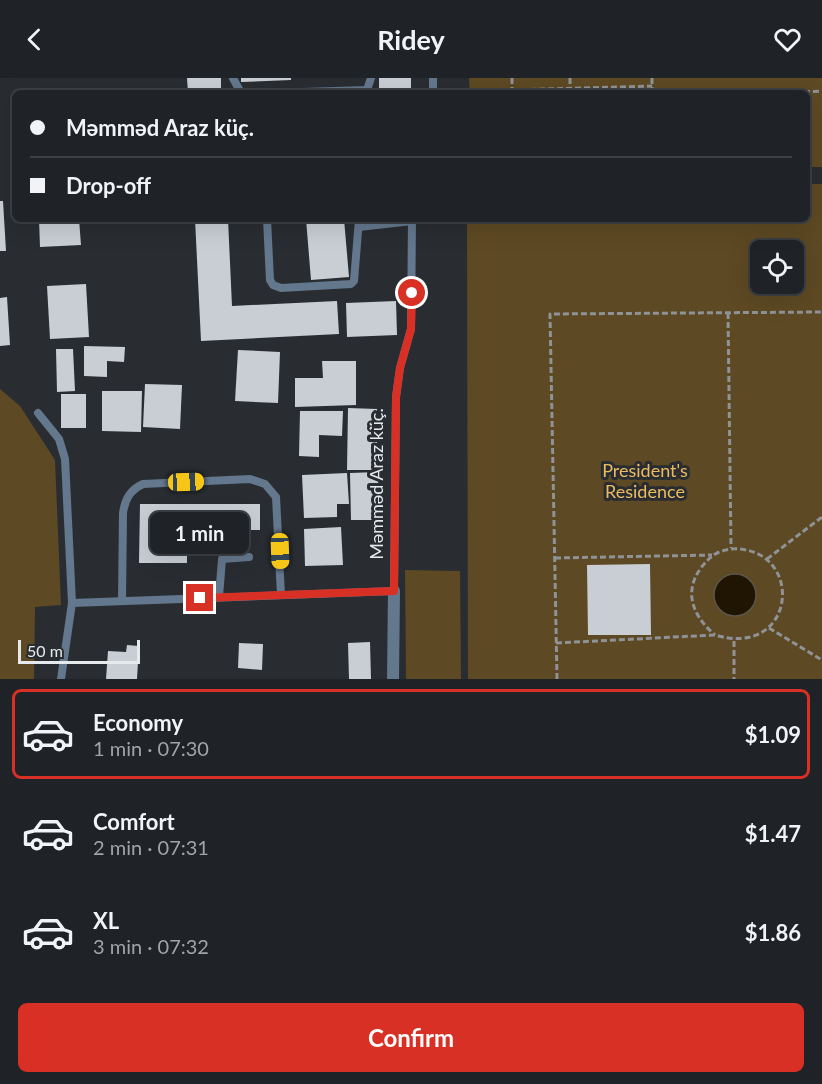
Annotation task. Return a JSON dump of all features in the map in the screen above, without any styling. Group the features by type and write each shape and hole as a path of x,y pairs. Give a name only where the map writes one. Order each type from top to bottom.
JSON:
{"street":[{"name":"Məmməd Araz küç.","path":"393,679 394,591"}],"lane":[{"path":"267,222 270,280 273,285 281,288 351,284 354,281 359,223 377,222"},
{"name":"Məmməd Araz küç.","path":"394,591 396,397 400,368 411,329 412,222"},
{"path":"38,413 59,439 65,459 72,603 61,679"},
{"path":"122,600 123,513 125,502 136,487 143,484 250,479 265,484 276,496 281,595"},
{"path":"219,597 222,559 249,557"},
{"path":"72,603 394,591"}],"path":[{"path":"652,78 652,90"},
{"path":"586,90 652,86"},
{"path":"557,679 550,314 822,312"},
{"path":"729,313 731,548"},
{"path":"767,559 822,517"},
{"path":"555,558 713,555 731,548 751,550 767,559 779,574 783,593 780,612 769,628 753,638 734,641 715,635 556,643"},
{"path":"713,555 699,568 692,586 692,605 700,623 715,635"},
{"path":"769,628 822,660"},
{"path":"734,641 734,679"}],"green space":[{"path":"469,78 822,78 822,167 810,167 810,90 470,90"},
{"name":"President's Residence","path":"810,184 822,184 822,679 468,679 467,222 810,222"},
{"path":"0,389 20,406 55,460 61,605 35,607 34,679 0,679"},
{"path":"405,570 460,571 461,679 406,679"}],"shaded area":[{"path":"735,574 743,575 750,580 755,587 755,603 750,610 743,615 735,616 727,615 720,610 715,603 714,595 715,587 720,580 727,575"}],"building":[{"path":"187,78 221,78 221,90 188,90"},
{"path":"241,78 291,78 291,80 241,82"},
{"path":"379,78 411,78 411,90 379,90"},
{"path":"0,201 3,201 6,251 0,251"},
{"path":"39,222 79,222 81,245 40,247"},
{"path":"195,222 228,222 232,306 337,301 339,334 201,341"},
{"path":"306,222 344,222 349,277 311,280"},
{"path":"86,284 89,337 50,339 47,286"},
{"path":"7,297 10,345 0,346 0,298"},
{"path":"396,301 397,335 347,337 346,303"},
{"path":"84,346 125,347 124,362 107,361 107,377 84,376"},
{"path":"56,349 73,349 75,391 57,392"},
{"path":"238,350 280,352 278,403 235,401"},
{"path":"322,361 356,361 356,405 295,407 295,378 323,378"},
{"path":"145,384 182,385 180,429 143,427"},
{"path":"102,391 142,391 141,432 102,431"},
{"path":"61,394 86,394 86,428 61,428"},
{"path":"348,408 377,409 377,470 347,470"},
{"path":"300,411 343,411 342,436 319,435 319,457 299,456"},
{"path":"378,472 379,520 351,520 350,473"},
{"path":"347,473 349,504 337,504 337,517 304,518 302,475"},
{"path":"140,504 260,504 260,530 202,530 202,547 187,547 187,563 139,563"},
{"path":"341,527 343,565 305,566 304,529"},
{"path":"650,564 651,635 588,635 587,565"},
{"path":"370,642 371,679 349,679 348,643"},
{"path":"239,643 263,644 262,670 238,668"},
{"path":"127,645 139,646 137,679 106,679 108,651 126,652"}],"route":[{"path":"200,598 394,591 396,397 400,368 411,329 412,293"}]}
